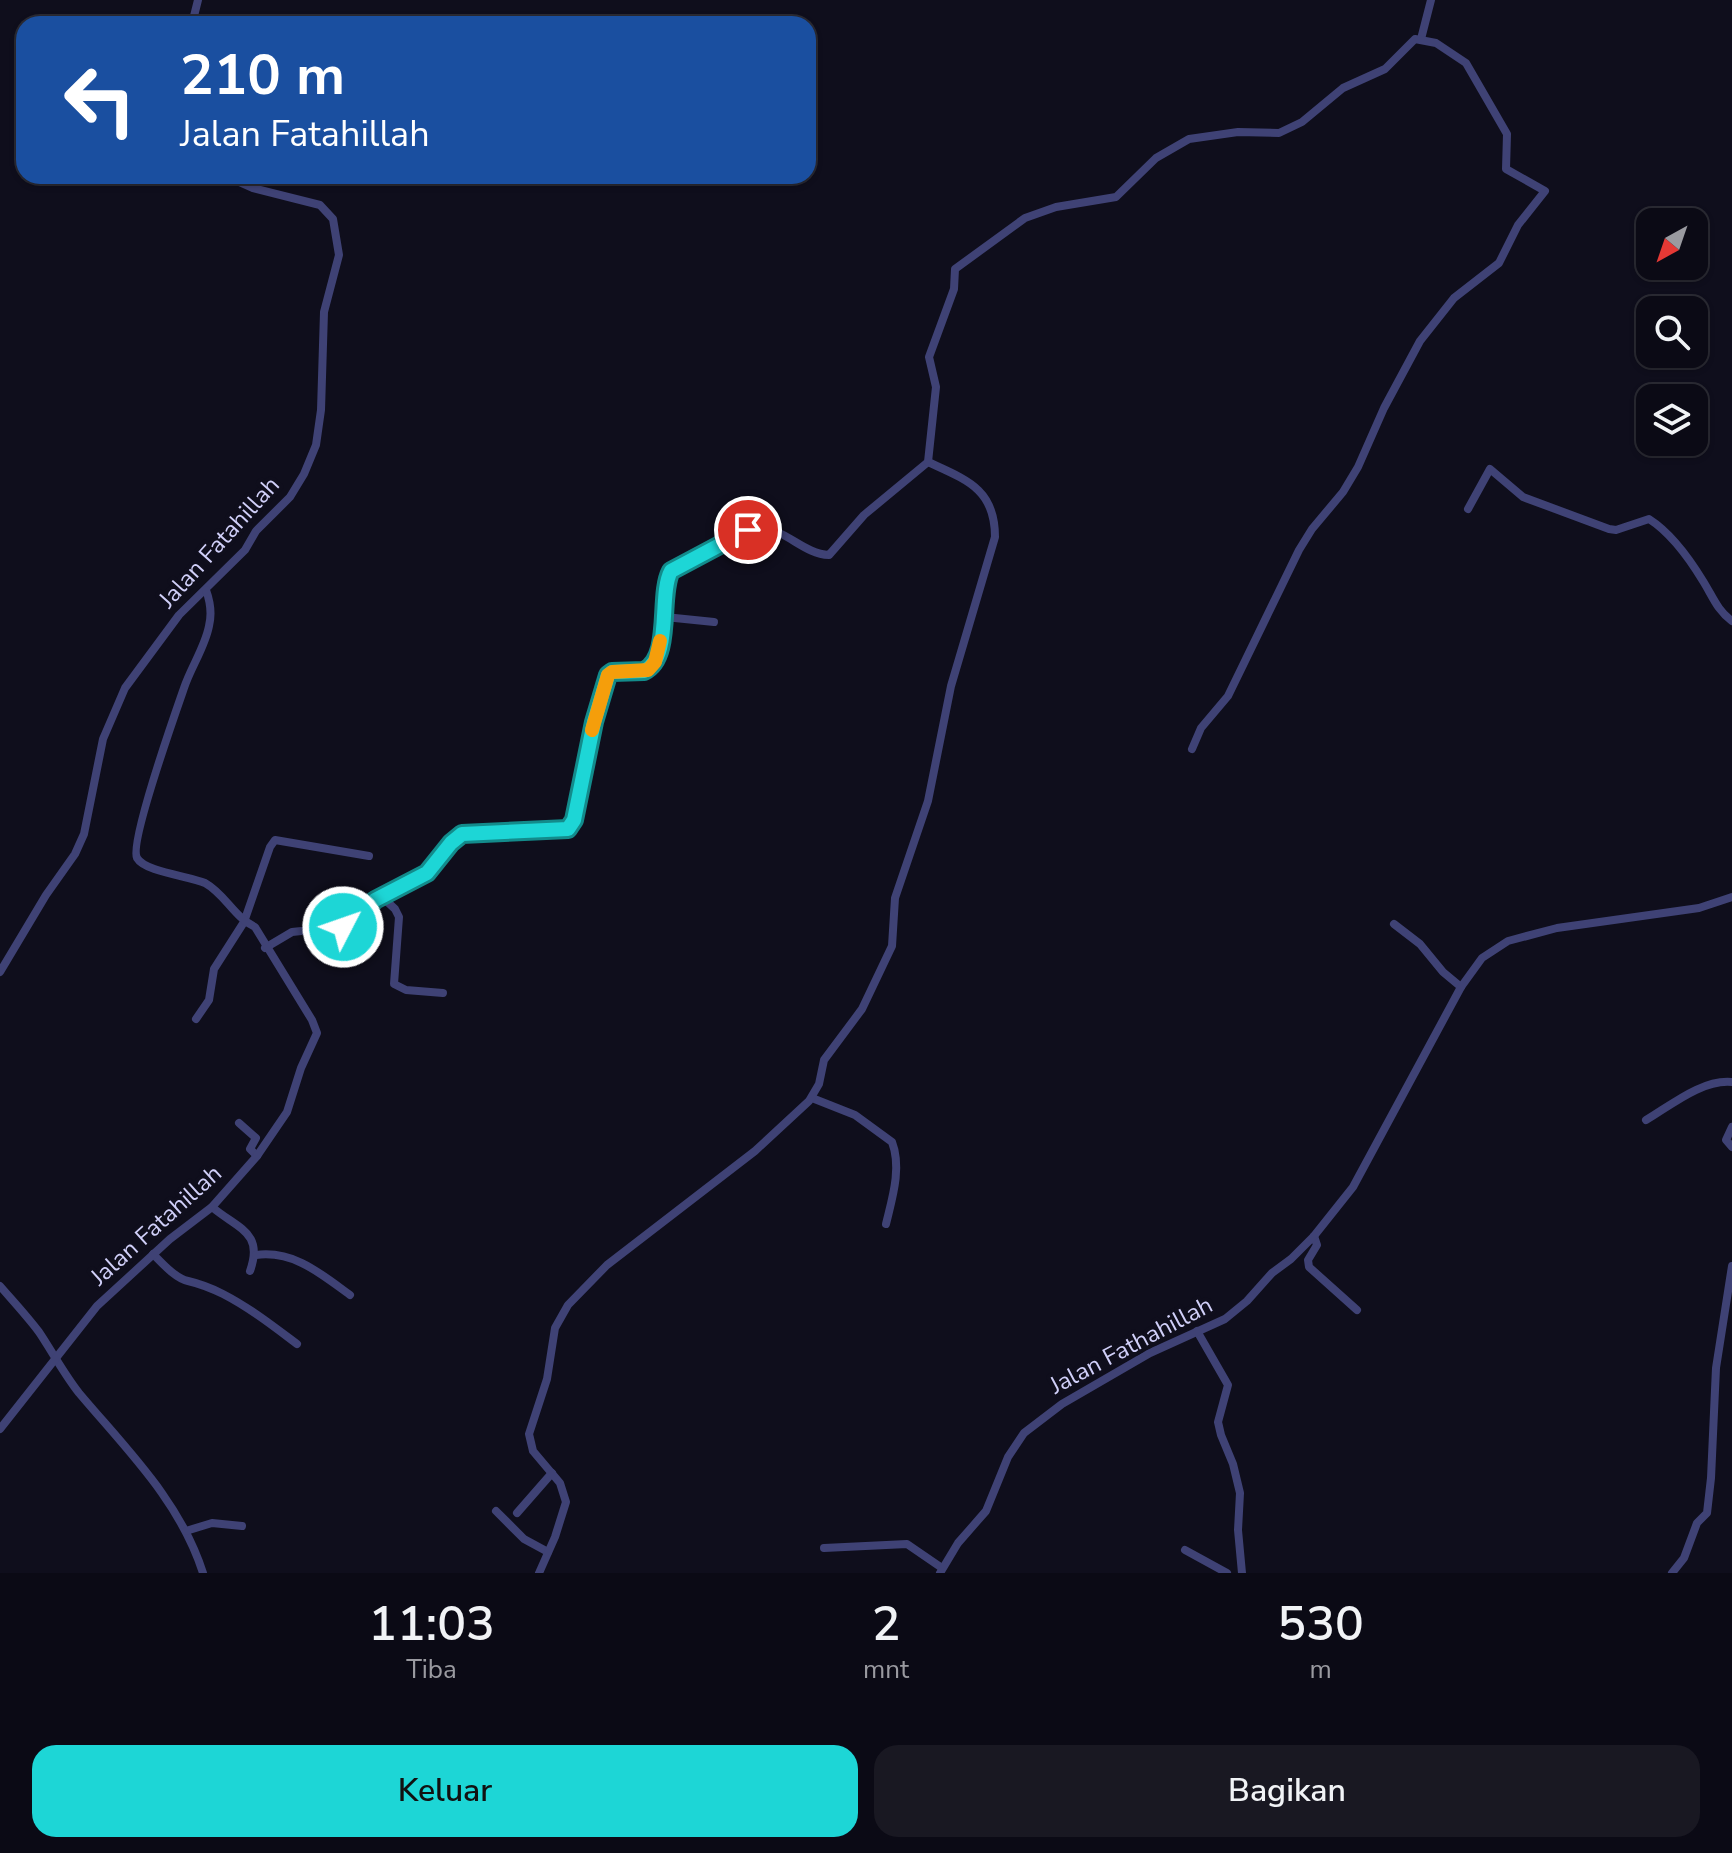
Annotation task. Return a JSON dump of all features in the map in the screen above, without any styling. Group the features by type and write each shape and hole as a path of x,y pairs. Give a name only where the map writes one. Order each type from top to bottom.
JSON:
{"street":[{"path":"1421,39 1431,0"},
{"path":"265,948 292,932 348,926 370,904 427,873 462,834 568,829 574,820 594,722 608,675 612,672 648,670 655,662 665,617 667,580 675,567 756,528 770,528 817,553 829,555 871,509 928,462 936,387 929,357 954,289 955,269 1025,218 1056,207 1116,197 1156,158 1189,139 1238,132 1279,133 1302,122 1343,88 1385,69 1410,42 1421,39 1448,49 1466,63 1507,134 1506,169 1545,191 1518,225 1499,263 1454,298 1420,341 1384,408 1358,467 1299,550 1228,696 1201,728 1192,749"},
{"name":"Jalan Fatahillah","path":"0,972 46,895 75,854 84,834 103,739 125,688 171,624 245,550 256,531 290,497 310,460 321,410 324,312 339,255 333,219 326,210 312,203 244,184"},
{"path":"539,1573 566,1502 565,1493 533,1451 529,1434 547,1379 552,1337 564,1311 607,1265 755,1151 812,1098 819,1084 824,1060 862,1009 892,946 895,898 928,801 951,686 995,537 995,519 990,503 982,492 928,462"},
{"path":"1468,509 1491,470 1523,497 1601,526 1616,530 1649,519 1674,542 1701,578 1718,610 1732,621"},
{"name":"Jalan Fatahillah","path":"0,1429 97,1306 153,1254 212,1207 257,1156 287,1112 301,1068 317,1033 255,927 244,922 214,889 204,883 156,869 137,859 136,841 144,810 184,686 209,626 211,611 206,590"},
{"path":"665,617 714,622"},
{"path":"196,1019 209,1000 214,969 244,922 275,840 369,856"},
{"path":"382,897 399,917 394,984 406,990 443,993"},
{"name":"Jalan Fathahillah","path":"941,1570 958,1543 986,1511 1008,1457 1024,1433 1049,1412 1150,1353 1225,1319 1314,1236 1353,1187 1461,987 1482,958 1508,941 1538,932 1699,908 1732,897"},
{"path":"1394,924 1420,944 1443,972 1461,987"},
{"path":"1646,1120 1687,1096 1711,1086 1732,1082"},
{"path":"812,1098 855,1115 892,1142 896,1159 895,1179 886,1224"},
{"path":"239,1123 256,1138 250,1149 257,1156"},
{"path":"1732,1127 1726,1141 1732,1147"},
{"path":"212,1207 248,1234 256,1255 250,1271"},
{"path":"1314,1236 1317,1245 1308,1260 1309,1267 1357,1310"},
{"path":"153,1254 186,1281 197,1282 222,1293 258,1314 297,1344"},
{"path":"256,1255 279,1254 297,1261 350,1295"},
{"path":"1672,1573 1684,1558 1697,1523 1707,1513 1716,1368 1732,1266"},
{"path":"0,1286 32,1322 55,1361 80,1394 145,1468 186,1531 203,1573"},
{"path":"1197,1331 1228,1385 1218,1422 1240,1493 1238,1530 1242,1573"},
{"path":"517,1513 552,1473"},
{"path":"496,1511 524,1539 548,1552"},
{"path":"186,1531 212,1523 242,1526"},
{"path":"824,1548 907,1544 941,1570"},
{"path":"1185,1550 1227,1573"}],"slow traffic":[{"path":"592,730 608,675 612,672 648,670 655,662 660,641"}],"route":[{"path":"343,927 354,922 375,900 427,873 455,838 462,834 568,829 574,820 600,695 608,675 612,672 648,670 655,662 671,571 748,530"}]}
